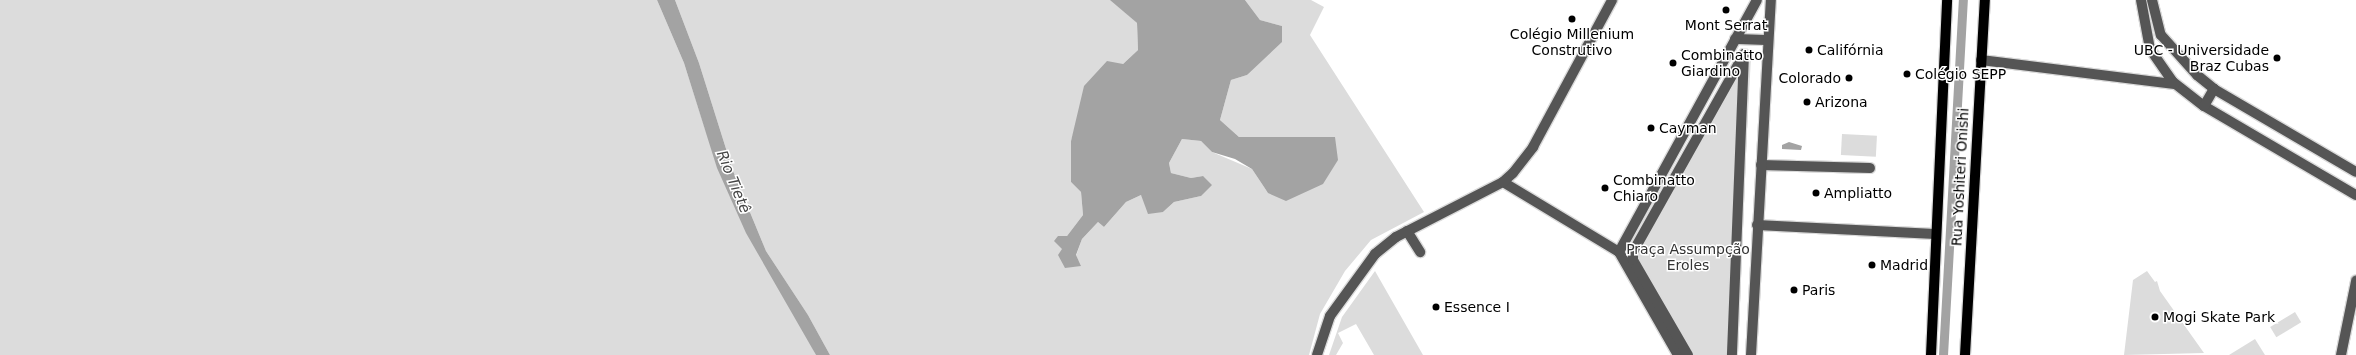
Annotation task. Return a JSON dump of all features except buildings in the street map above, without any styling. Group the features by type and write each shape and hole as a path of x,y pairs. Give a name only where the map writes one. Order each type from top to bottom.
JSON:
{"main road":[{"name":"Rua Yoshiteri Onishi","path":"1931,355 1935,234 1947,0"},
{"name":"Rua Yoshiteri Onishi","path":"1965,355 1980,60 1985,0"}],"street":[{"path":"1317,355 1323,332 1343,294 1375,254 1408,231 1503,182 1533,147 1612,0"},
{"path":"1619,252 1757,0"},
{"path":"1752,355 1757,225 1770,0"},
{"path":"2142,0 2150,49 2175,84 2201,104 2356,195"},
{"path":"2152,0 2154,20 2167,44 2212,87 2356,172"},
{"path":"1735,38 1768,40"},
{"path":"1688,355 1633,260 1633,252 1744,54 1732,355"},
{"path":"1980,60 2175,84"},
{"path":"2201,104 2212,87"},
{"path":"1761,166 1870,168"},
{"path":"1503,182 1619,252 1678,355"},
{"path":"1757,225 1935,234"},
{"path":"1408,231 1420,252"},
{"path":"2341,355 2356,280"}],"green space":[{"path":"0,0 657,0 684,63 705,129 816,355 0,355"},
{"path":"675,0 1111,0 1137,23 1138,50 1123,64 1077,121 1071,141 1071,182 1081,192 1083,215 1067,236 1058,236 1081,266 1076,256 1082,239 1098,222 1104,227 1126,202 1141,195 1163,212 1174,202 1201,196 1203,176 1191,178 1171,173 1169,163 1182,139 1201,141 1212,152 1252,169 1268,193 1239,137 1220,120 1231,80 1247,75 1282,26 1260,20 1245,0 1311,0 1324,7 1310,35 1424,212 1371,240 1345,271 1320,314 1309,355 830,355 808,315 766,251 733,171 699,63"},
{"name":"Praça Assumpção Eroles","path":"1741,49 1751,57 1735,355 1685,355 1631,253"},
{"path":"1842,134 1877,136 1876,157 1841,155"},
{"path":"1375,271 1423,355 1374,355 1356,324 1338,333 1343,343 1336,355 1329,355 1342,317"},
{"name":"Mogi Skate Park","path":"2147,271 2155,282 2157,281 2160,291 2204,353 2124,355 2133,280"},
{"path":"2295,312 2301,322 2276,337 2270,327"},
{"path":"2255,339 2265,355 2229,355"}],"water":[{"name":"Rio Tietê","path":"657,0 675,0 699,63 733,171 766,251 808,315 830,355 816,355 746,233 717,168 684,63"},
{"path":"1110,0 1245,0 1260,20 1282,26 1282,42 1247,75 1231,80 1220,120 1239,137 1335,137 1338,160 1323,184 1286,201 1268,193 1252,169 1235,159 1212,152 1201,141 1182,139 1169,163 1171,173 1191,178 1203,176 1212,185 1201,196 1174,202 1163,212 1148,214 1141,195 1126,202 1104,227 1098,222 1082,239 1076,255 1081,266 1065,268 1058,255 1062,249 1054,241 1058,236 1067,236 1083,215 1081,192 1071,182 1071,141 1084,86 1107,61 1123,64 1138,50 1137,23"},
{"path":"1789,142 1802,146 1801,150 1782,149 1782,145"}],"waterway":[{"path":"1943,355 1963,0"}],"place":[{"name":"Mont Serrat","path":"1726,10"},
{"name":"Colégio Millenium Construtivo","path":"1572,19"},
{"name":"Califórnia","path":"1809,50"},
{"name":"UBC - Universidade Braz Cubas","path":"2277,58"},
{"name":"Combinatto Giardino","path":"1673,63"},
{"name":"Colégio SEPP","path":"1907,74"},
{"name":"Colorado","path":"1849,78"},
{"name":"Arizona","path":"1807,102"},
{"name":"Cayman","path":"1651,128"},
{"name":"Combinatto Chiaro","path":"1605,188"},
{"name":"Ampliatto","path":"1816,193"},
{"name":"Madrid","path":"1872,265"},
{"name":"Paris","path":"1794,290"},
{"name":"Essence I","path":"1436,307"},
{"name":"Mogi Skate Park","path":"2155,317"}]}
